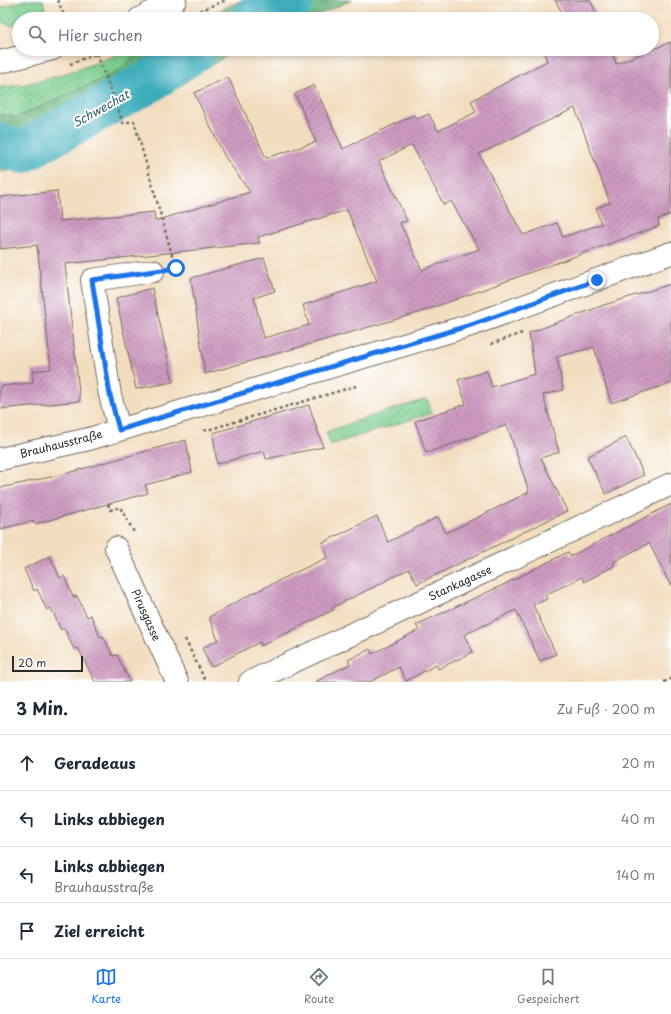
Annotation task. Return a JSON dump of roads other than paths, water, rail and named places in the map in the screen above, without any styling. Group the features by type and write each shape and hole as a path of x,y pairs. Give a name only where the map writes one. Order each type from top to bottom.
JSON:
{"street":[{"path":"165,12 181,8"},
{"path":"0,62 24,56"},
{"name":"Brauhausstraße","path":"0,459 119,430 471,325 671,253"},
{"path":"119,430 110,395 92,280 153,271"},
{"name":"Stankagasse","path":"250,682 671,484"},
{"name":"Pirusgasse","path":"116,548 177,682"}],"waterway":[{"name":"Schwechat","path":"268,12 293,0"},
{"name":"Schwechat","path":"0,145 22,152 149,82 187,56"}]}
